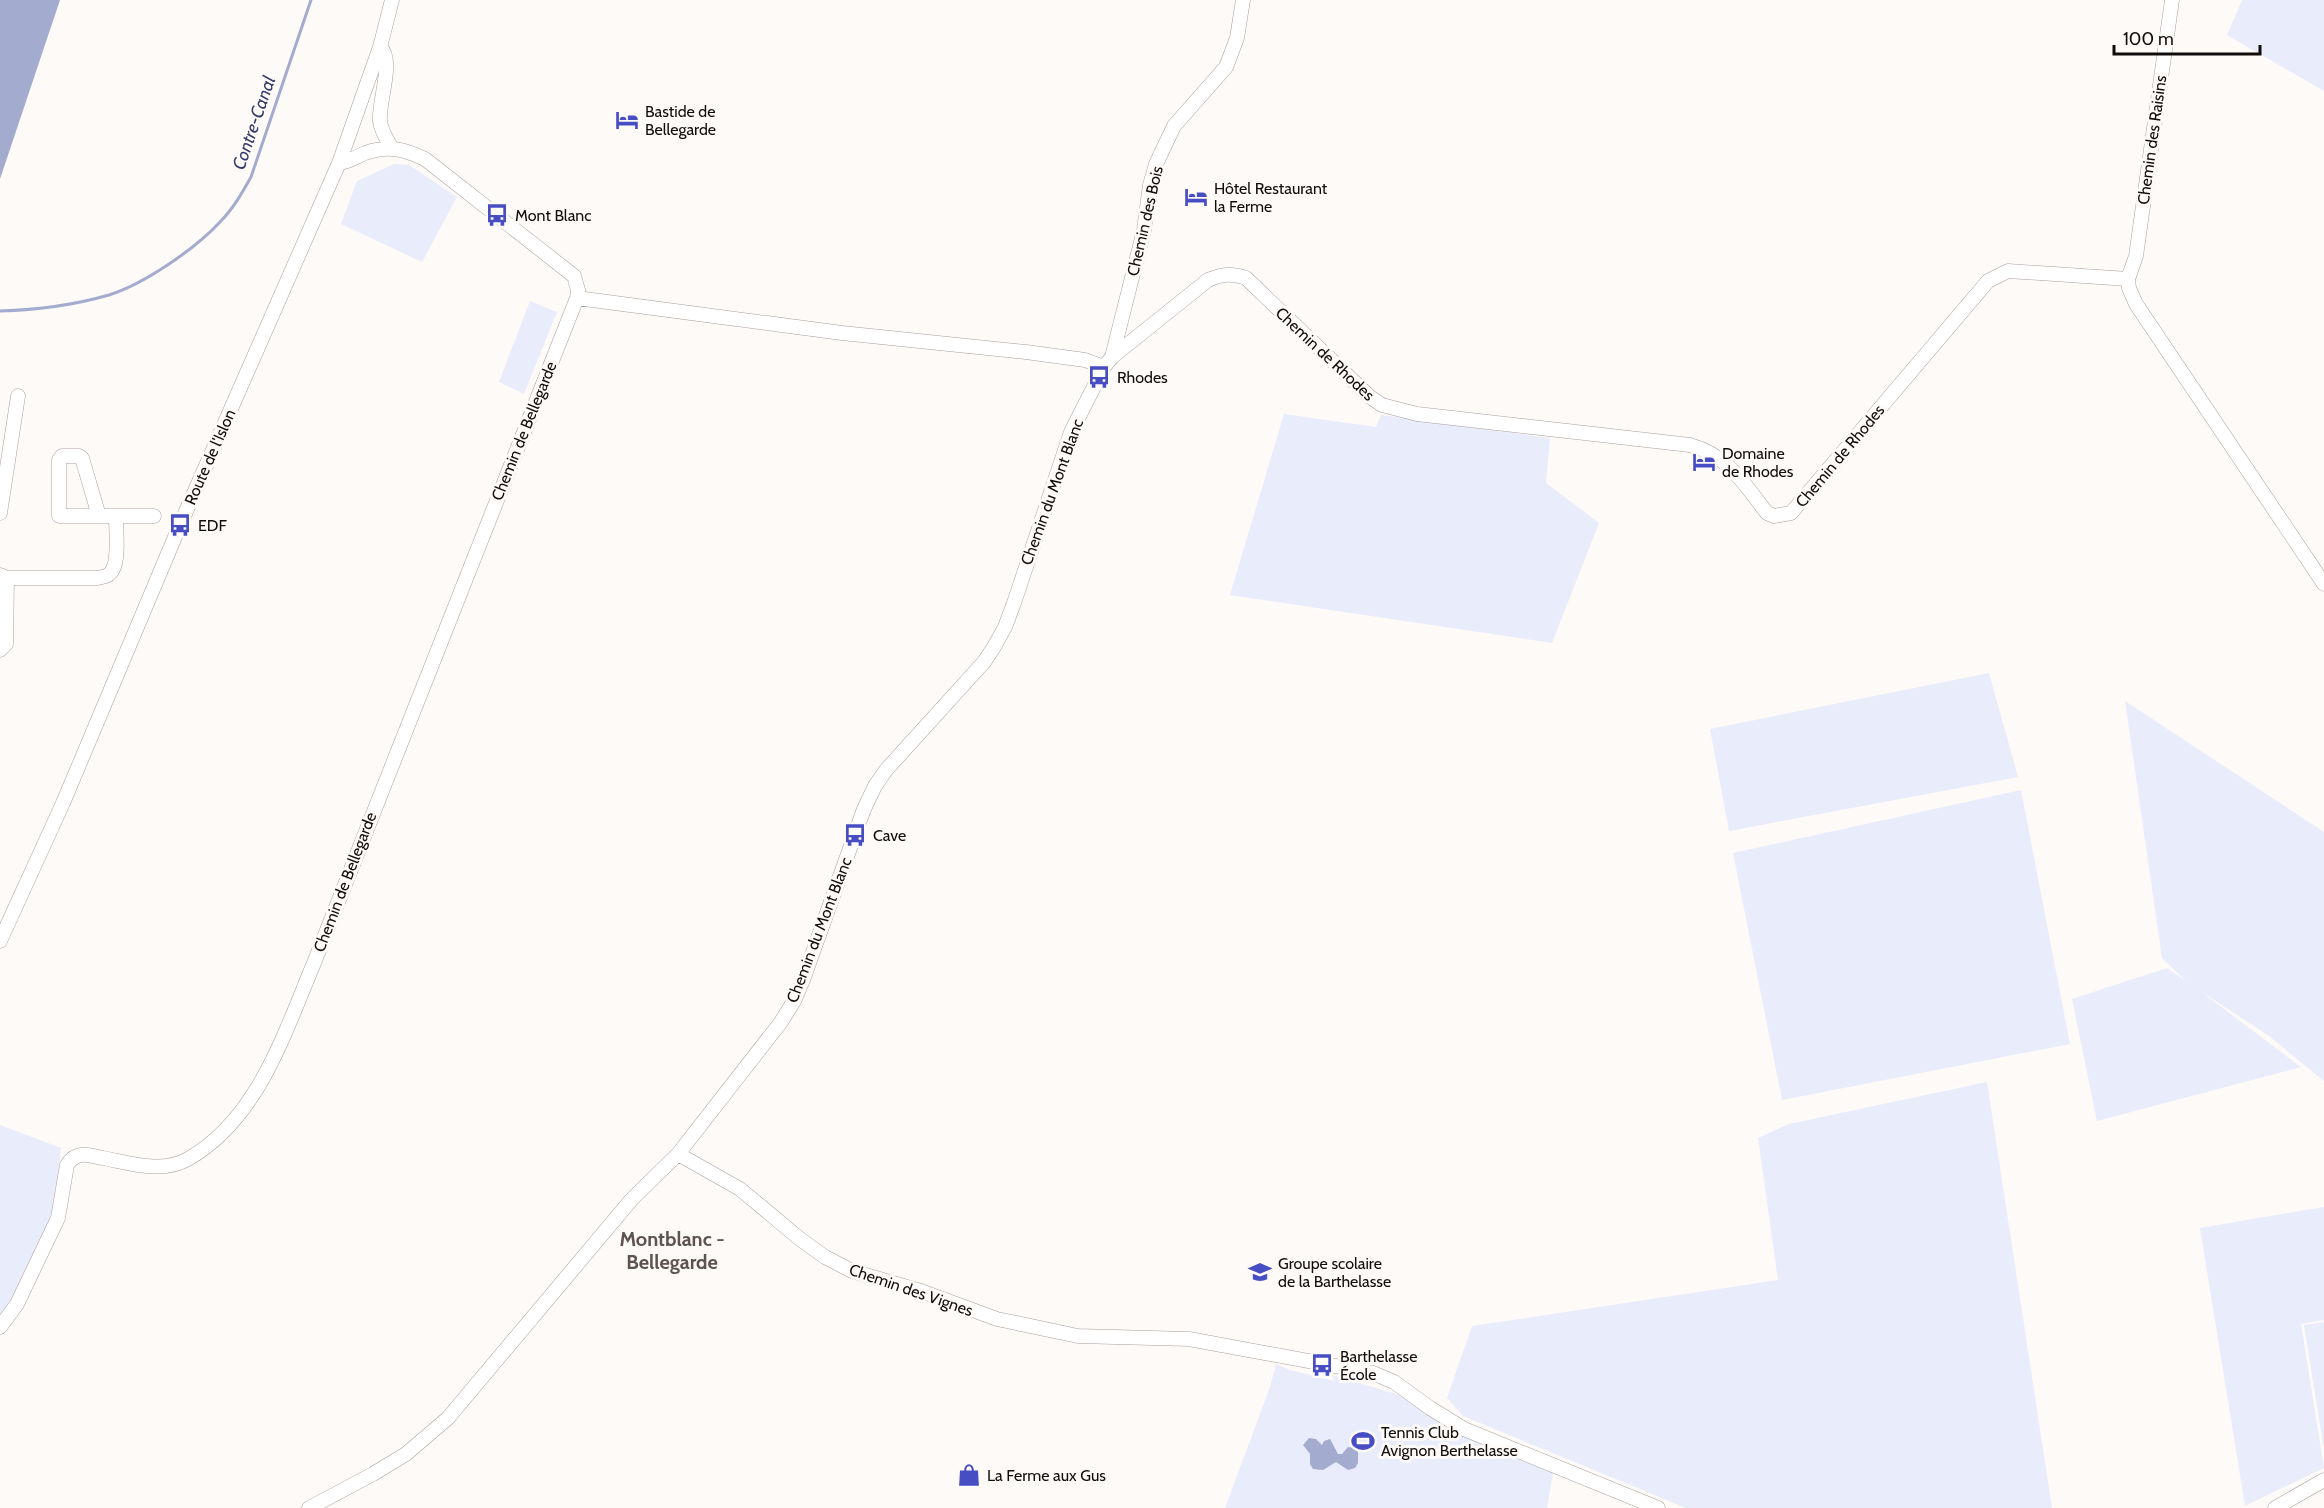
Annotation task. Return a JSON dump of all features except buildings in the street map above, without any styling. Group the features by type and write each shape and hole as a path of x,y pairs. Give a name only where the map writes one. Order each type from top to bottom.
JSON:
{"street":[{"name":"Route de l'Islon","path":"0,941 63,803 180,525 339,163 380,48 392,0"},
{"name":"Chemin des Bois","path":"1108,362 1144,230 1150,185 1156,164 1174,126 1226,67 1237,38 1243,0"},
{"name":"Chemin des Raisins","path":"2128,279 2136,255 2172,0"},
{"path":"380,48 384,51 386,62 380,122 391,147"},
{"path":"339,163 391,147 406,150 424,159 574,276 578,290 577,298 842,333 1108,362"},
{"name":"Chemin de Rhodes","path":"1108,362 1208,280 1221,274 1235,274 1246,278 1370,398 1382,405 1417,414 1690,445 1705,449 1725,462 1767,513 1783,516 1791,513 1988,281 2008,271 2128,279"},
{"path":"2128,279 2136,304 2324,584"},
{"name":"Chemin de Bellegarde","path":"0,1327 17,1304 57,1218 67,1165 71,1159 82,1154 157,1167 173,1165 186,1160 209,1144 230,1123 245,1106 264,1077 314,963 577,298"},
{"name":"Chemin du Mont Blanc","path":"678,1154 781,1022 794,1001 874,786 984,662 1005,627 1071,432 1108,362"},
{"path":"0,513 18,396"},
{"path":"99,516 82,458 62,456 59,460 58,516 116,517 154,516"},
{"path":"0,650 6,644 4,577 98,579 107,576 113,571 116,561 116,517"},
{"path":"309,1508 406,1454 448,1418 632,1199 678,1154"},
{"name":"Chemin des Vignes","path":"678,1154 740,1189 800,1239 825,1257 852,1271 921,1291 1016,1324 1097,1337 1189,1339 1373,1374 1394,1382 1464,1429 1658,1508"},
{"path":"2275,1508 2324,1480"}],"shaded area":[{"path":"2242,0 2324,0 2324,91 2227,35"},
{"path":"394,164 409,165 457,197 422,262 341,224 357,181"},
{"path":"530,301 557,312 524,394 499,382"},
{"path":"1284,414 1376,427 1381,415 1550,438 1546,483 1599,523 1552,643 1230,595"},
{"path":"1989,673 2018,777 1729,831 1710,729"},
{"path":"2125,701 2324,832 2324,1081 2269,1036 2199,990 2301,1067 2097,1121 2072,999 2167,968 2186,981 2162,958"},
{"path":"2021,790 2070,1044 1782,1100 1733,853"},
{"path":"1987,1082 2052,1508 1686,1508 1463,1416 1447,1398 1472,1326 1778,1280 1758,1138 1789,1124"},
{"path":"0,1125 61,1148 54,1217 12,1304 0,1320"},
{"path":"2324,1207 2324,1320 2301,1324 2324,1468 2245,1506 2200,1228"},
{"path":"2324,1322 2324,1450 2304,1325"},
{"name":"Tennis Club Avignon Berthelasse","path":"1276,1364 1290,1370 1334,1381 1332,1375 1403,1396 1450,1431 1553,1473 1547,1508 1225,1508 1270,1387"}],"water":[{"path":"0,0 60,0 0,179"},
{"path":"1309,1438 1316,1439 1322,1445 1324,1441 1330,1439 1338,1454 1342,1454 1348,1447 1354,1448 1358,1452 1358,1463 1355,1468 1348,1470 1336,1462 1323,1470 1313,1469 1310,1464 1310,1454 1303,1445"}],"waterway":[{"name":"Contre-Canal","path":"0,311 69,304 96,299 123,290 168,264 197,243 220,222 241,195 251,177 311,0"}],"place":[{"name":"Bastide de Bellegarde","path":"627,120"},
{"name":"Hôtel Restaurant la Ferme","path":"1196,197"},
{"name":"Mont Blanc","path":"497,215"},
{"name":"Rhodes","path":"1099,377"},
{"name":"Domaine de Rhodes","path":"1704,462"},
{"name":"EDF","path":"180,525"},
{"name":"Cave","path":"855,835"},
{"name":"Groupe scolaire de la Barthelasse","path":"1260,1272"},
{"name":"Barthelasse École","path":"1322,1365"},
{"name":"Tennis Club Avignon Berthelasse","path":"1363,1441"},
{"name":"La Ferme aux Gus","path":"969,1475"}],"district":[{"name":"Montblanc - Bellegarde","path":"672,1250"}]}
